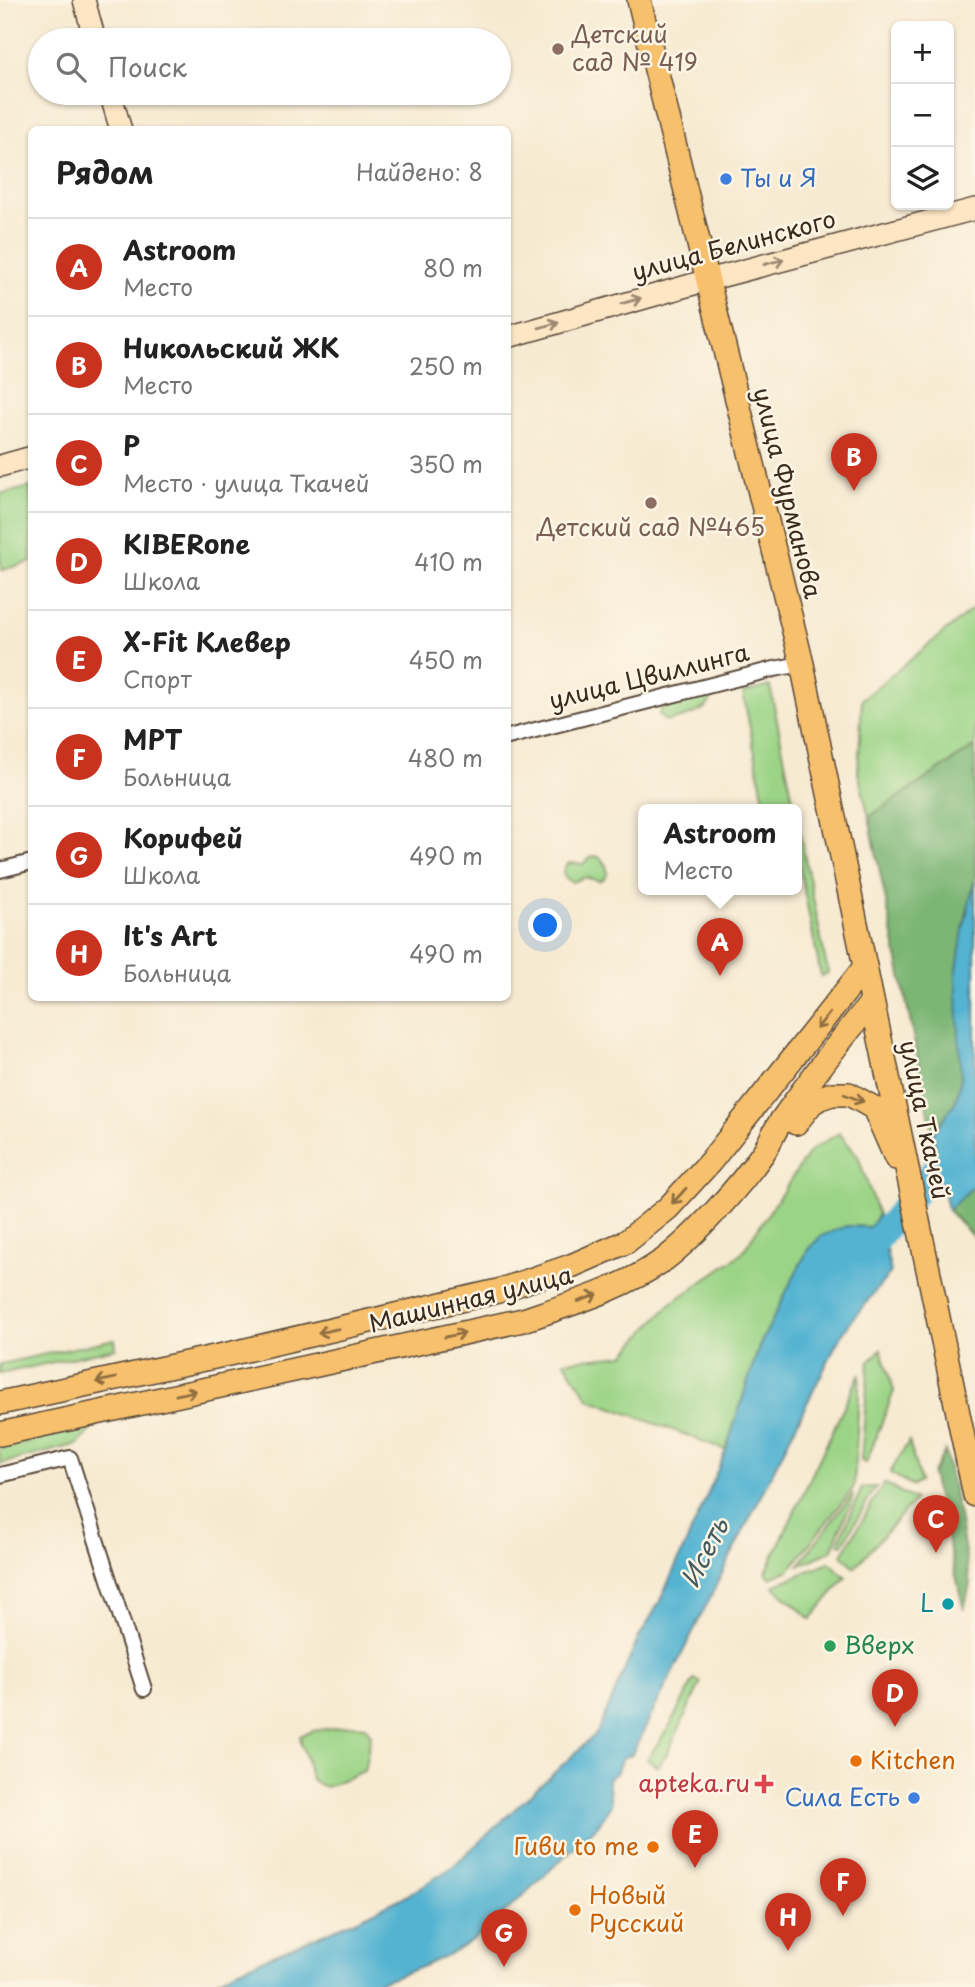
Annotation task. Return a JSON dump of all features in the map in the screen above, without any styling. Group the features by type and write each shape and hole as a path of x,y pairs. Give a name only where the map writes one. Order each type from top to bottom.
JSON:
{"main road":[{"path":"84,0 92,28"},
{"name":"улица Фурманова","path":"639,0 802,664 873,1002"},
{"path":"114,105 120,126"},
{"name":"улица Белинского","path":"511,336 975,209"},
{"path":"0,466 28,458"},
{"name":"Машинная улица","path":"0,1403 233,1353 498,1290 571,1266 626,1242 668,1208 710,1162 865,967"},
{"name":"Машинная улица","path":"0,1434 523,1320 593,1297 664,1259 698,1228 763,1153 779,1124 840,1041 873,1002"},
{"name":"улица Ткачей","path":"873,1002 888,1118 910,1186 975,1495"},
{"path":"763,1153 780,1145 812,1103 832,1094 849,1094 861,1099 888,1118"}],"street":[{"name":"улица Цвиллинга","path":"511,736 802,664"},
{"path":"0,870 28,863"},
{"path":"0,1475 70,1458 144,1689"}],"green space":[{"path":"28,488 28,563 2,570 0,561 0,494"},
{"path":"975,607 975,746 869,817 858,773 862,699"},
{"path":"770,686 794,804 765,804 743,693"},
{"path":"714,692 708,705 690,715 669,721 659,714 661,709"},
{"path":"975,746 975,879 963,930 961,1078 957,1101 933,1134 869,817"},
{"path":"802,843 828,973 821,976 802,880"},
{"path":"596,856 604,861 606,866 607,875 604,878 598,881 583,878 573,882 565,878 563,872 566,865 583,864"},
{"path":"839,1133 858,1156 878,1215 870,1227 846,1226 809,1248 759,1347 726,1450 589,1399 564,1361 624,1355 669,1305 741,1254 810,1151"},
{"path":"975,1185 975,1239 948,1210"},
{"path":"115,1339 116,1348 0,1374 0,1364"},
{"path":"881,1349 894,1391 866,1463 861,1461 869,1362"},
{"path":"860,1373 854,1487 789,1570 771,1578 766,1572"},
{"path":"93,1427 78,1444 0,1464 0,1448"},
{"path":"909,1441 920,1481 913,1486 890,1473"},
{"path":"945,1451 970,1584 964,1610 932,1474"},
{"path":"884,1483 915,1500 855,1567 842,1555"},
{"path":"876,1487 842,1545 838,1543 862,1488"},
{"path":"853,1493 831,1551 798,1566"},
{"path":"829,1562 846,1577 811,1619 773,1586"},
{"path":"694,1679 701,1682 667,1754 657,1767 647,1759 671,1724"},
{"path":"365,1726 371,1735 364,1771 326,1787 315,1782 310,1777 300,1736 313,1731"}],"water":[{"path":"975,879 975,1185 948,1210 933,1134 956,1101 961,1078 956,976"},
{"path":"878,1215 891,1272 851,1321 837,1343 632,1754 622,1758 616,1773 608,1779 611,1805 598,1825 484,1932 456,1951 424,1966 365,1987 206,1987 228,1974 408,1895 451,1868 597,1733 638,1639 659,1603 726,1450 759,1347 809,1248 821,1236 846,1226 870,1227"}],"waterway":[{"name":"Исеть","path":"861,1259 961,1137"}],"place":[{"name":"Детский сад № 419","path":"558,49"},
{"name":"Ты и Я","path":"726,179"},
{"name":"Никольский ЖК","path":"854,491"},
{"name":"Детский сад №465","path":"651,503"},
{"name":"Astroom","path":"720,976"},
{"name":"P","path":"936,1553"},
{"name":"L","path":"948,1604"},
{"name":"Вверх","path":"830,1646"},
{"name":"KIBERone","path":"895,1727"},
{"name":"Kitchen","path":"856,1761"},
{"name":"apteka.ru","path":"764,1784"},
{"name":"Сила Есть","path":"914,1798"},
{"name":"Гиви to me","path":"653,1847"},
{"name":"X-Fit Клевер","path":"695,1868"},
{"name":"Новый Русский","path":"575,1910"},
{"name":"МРТ","path":"843,1916"},
{"name":"It's Art","path":"788,1951"},
{"name":"Корифей","path":"504,1967"}]}
